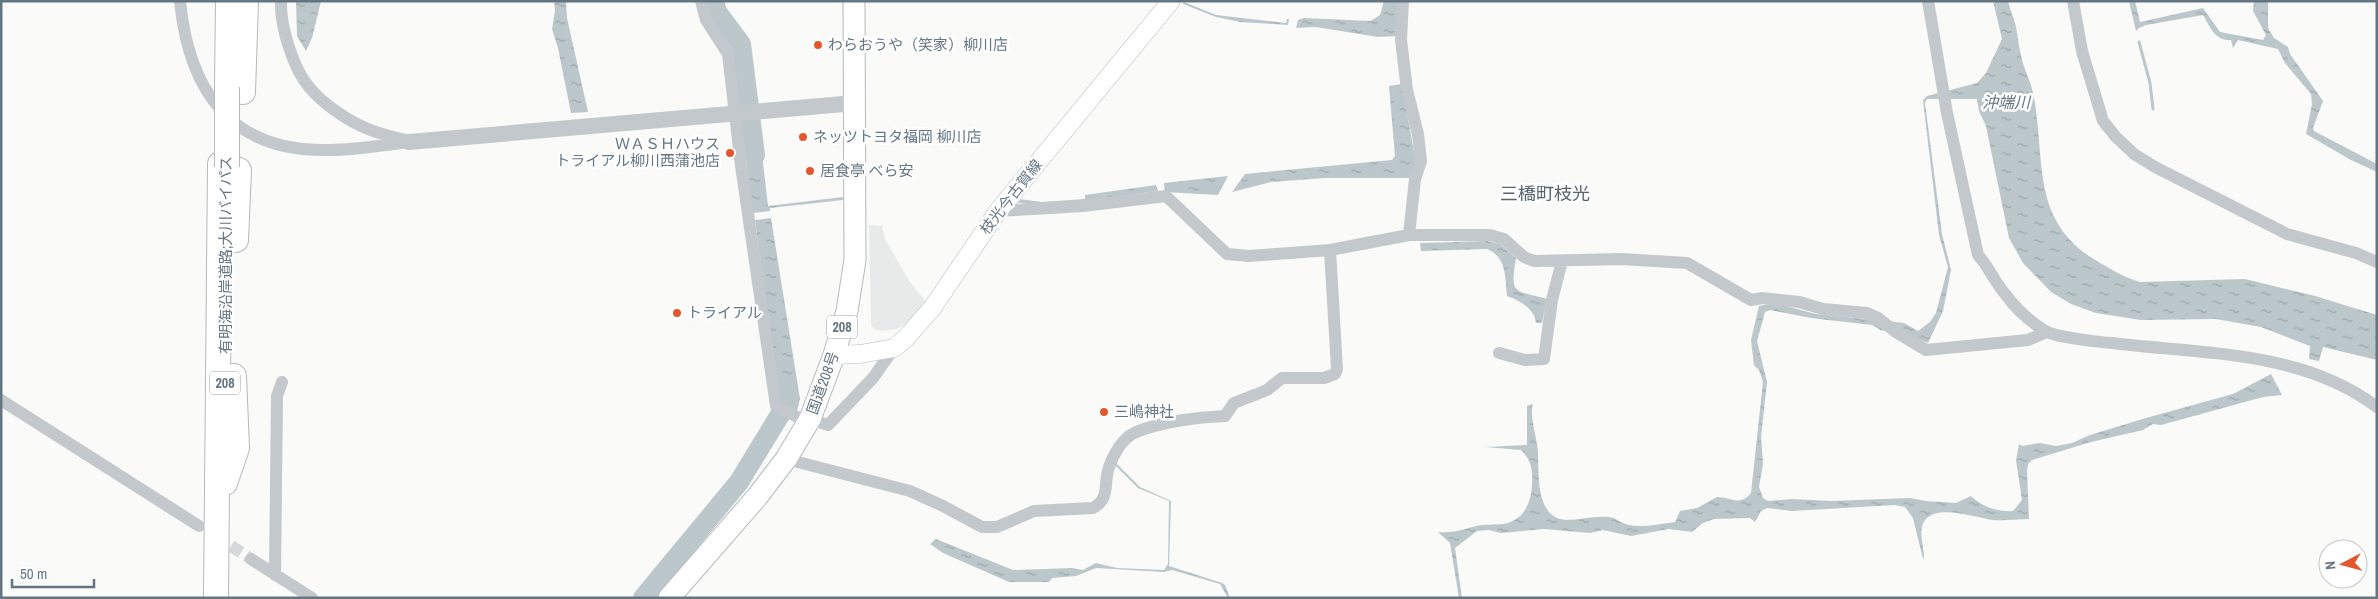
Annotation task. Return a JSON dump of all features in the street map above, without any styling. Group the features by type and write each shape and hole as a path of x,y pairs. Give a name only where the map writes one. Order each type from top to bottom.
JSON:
{"highway":[{"path":"217,1 222,47"},
{"name":"有明海沿岸道路;大川バイパス","path":"216,598 228,167 232,89 222,47 222,1"},
{"name":"有明海沿岸道路;大川バイパス","path":"228,1 228,167"},
{"path":"232,89 246,1"},
{"name":"国道208号","path":"669,598 757,497 786,459 834,356 847,311 855,260 854,1"},
{"path":"222,598 224,487 237,448 228,167"}],"main road":[{"name":"枝光今古賀線","path":"894,348 906,338 932,307 998,211 1171,1"},
{"path":"834,356 894,348"}],"street":[{"path":"180,1 183,30 193,67 211,99 236,124 251,134 268,143 296,148 330,150 855,103"},
{"path":"281,1 288,48 309,87 337,111 367,129 409,142"},
{"path":"701,1 706,20 728,54 741,166 776,406 806,419 828,425 873,378 894,348"},
{"path":"1403,1 1400,40 1408,90 1418,134 1421,161 1415,179 1409,235"},
{"path":"1928,1 1947,113 1978,255 1990,268 2005,294 2019,310 2047,332 2144,347 2248,357 2304,370 2334,380 2358,393 2377,407"},
{"path":"2073,1 2082,51 2103,121 2134,154 2155,167 2287,234 2356,253 2377,262"},
{"path":"998,211 1092,205 1166,196 1226,254 1249,256 1330,250 1409,235 1490,236 1504,239 1524,257 1534,261 1621,259 1687,263 1751,300 1762,298 1799,302 1823,309 1867,314 1878,318 1896,332 1926,350 2028,340 2047,332"},
{"path":"786,459 910,491 982,527 997,528 1034,511 1093,508 1099,504 1106,492 1109,466 1124,440 1133,433 1187,418 1225,416 1234,403 1241,398 1267,390 1282,378 1324,378 1335,374 1337,360 1330,250"},
{"path":"1499,353 1526,360 1544,359 1552,300 1562,261"},
{"path":"275,575 277,396 282,382"},
{"path":"1,400 199,526"},
{"path":"251,559 312,598"}],"shaded area":[{"path":"869,225 882,226 885,239 909,281 927,303 914,321 896,329 880,331 874,329 871,324"}],"water":[{"path":"296,1 321,1 312,38 306,51 297,36"},
{"path":"554,1 566,1 567,18 588,112 571,113 558,48 552,29 555,11"},
{"path":"1384,1 1399,1 1398,36 1378,37 1316,27 1296,28 1298,20 1304,18 1371,21 1380,15"},
{"name":"沖端川","path":"1993,1 2008,1 2016,27 2022,60 2033,93 2045,189 2051,210 2062,230 2078,248 2111,269 2140,282 2245,279 2315,296 2377,315 2377,360 2323,347 2319,361 2309,359 2310,346 2261,327 2216,319 2141,320 2096,313 2071,304 2051,292 2023,263 2009,238 1986,126 1979,111 1977,99 1927,99 1925,103 1942,234 1951,270 1943,311 1928,343 1913,337 1897,325 1882,331 1872,325 1811,318 1770,310 1765,312 1757,341 1767,382 1761,437 1763,464 1759,487 1763,498 1768,501 1792,499 1831,501 1910,498 1956,503 1971,496 1990,508 2001,511 2013,511 2022,500 2016,460 2019,444 2022,446 2040,443 2056,446 2072,443 2090,435 2233,394 2271,374 2282,395 2263,397 2161,425 2153,424 2143,430 2091,442 2032,460 2028,464 2027,471 2029,519 1994,520 1949,512 1932,515 1926,519 1922,527 1923,559 1913,518 1905,507 1895,505 1792,511 1767,508 1761,511 1755,522 1750,518 1714,519 1703,523 1692,532 1669,529 1631,536 1603,530 1590,533 1544,529 1501,533 1489,530 1477,531 1455,548 1462,598 1459,598 1450,543 1438,532 1457,531 1479,525 1503,524 1516,519 1525,510 1530,499 1532,485 1532,471 1528,458 1521,450 1486,447 1527,445 1527,406 1533,404 1532,414 1538,452 1541,493 1549,511 1556,517 1566,520 1608,517 1634,526 1675,522 1680,511 1697,508 1717,497 1743,500 1751,493 1763,382 1759,370 1754,365 1751,340 1759,306 1774,303 1816,314 1904,323 1918,331 1930,322 1936,313 1948,267 1939,235 1923,100 1927,96 1977,83 1986,73 2002,39"},
{"path":"2129,1 2135,1 2140,22 2203,8 2220,32 2263,40 2266,35 2253,11 2254,1 2268,1 2268,28 2274,38 2288,47 2290,54 2323,101 2313,128 2314,131 2377,164 2377,172 2351,160 2306,134 2312,104 2311,94 2285,63 2278,49 2238,40 2233,48 2231,40 2217,36 2203,15 2146,25 2136,31"},
{"path":"1184,2 1216,15 1286,23 1287,19 1289,19 1288,25 1241,22 1216,17 1183,4"},
{"path":"1402,84 1416,163 1409,178 1325,178 1271,182 1232,192 1245,174 1392,160 1395,156 1389,86"},
{"path":"759,128 768,206 843,197 843,200 770,208 770,211 752,213 743,130"},
{"path":"1228,176 1218,195 1165,192 1164,183"},
{"path":"1156,185 1158,191 1042,206 1014,202 1018,196 1019,199 1042,202 1085,199 1085,195"},
{"path":"771,218 800,399 797,411 780,402 755,220"},
{"path":"1487,241 1500,244 1516,258 1514,285 1516,289 1547,299 1542,323 1536,323 1530,309 1507,296 1504,269 1494,253 1487,249 1421,251 1420,243"},
{"path":"1114,461 1140,487 1171,501 1169,566 1222,583 1225,585 1230,598 1228,598 1220,584 1172,570 1164,572 1096,568 1076,576 1052,578 1049,582 1009,582 943,553 930,544 936,539 1013,570 1072,568 1083,570 1096,563 1117,568 1164,570 1168,564 1169,501 1138,488 1113,463"}],"waterway":[{"path":"714,1 717,12 741,44 755,155"},
{"path":"2139,42 2150,83 2153,109"},
{"path":"643,598 739,482 789,400 788,392"}],"tunnel":[{"path":"216,536 251,559"}],"place":[{"name":"わらおうや（笑家）柳川店","path":"818,45"},
{"name":"ネッツトヨタ福岡 柳川店","path":"803,137"},
{"name":"ＷＡＳＨハウス トライアル柳川西蒲池店","path":"730,153"},
{"name":"居食亭 べら安","path":"810,171"},
{"name":"トライアル","path":"677,313"},
{"name":"三嶋神社","path":"1104,412"}],"district":[{"name":"三橋町枝光","path":"1545,194"}]}
